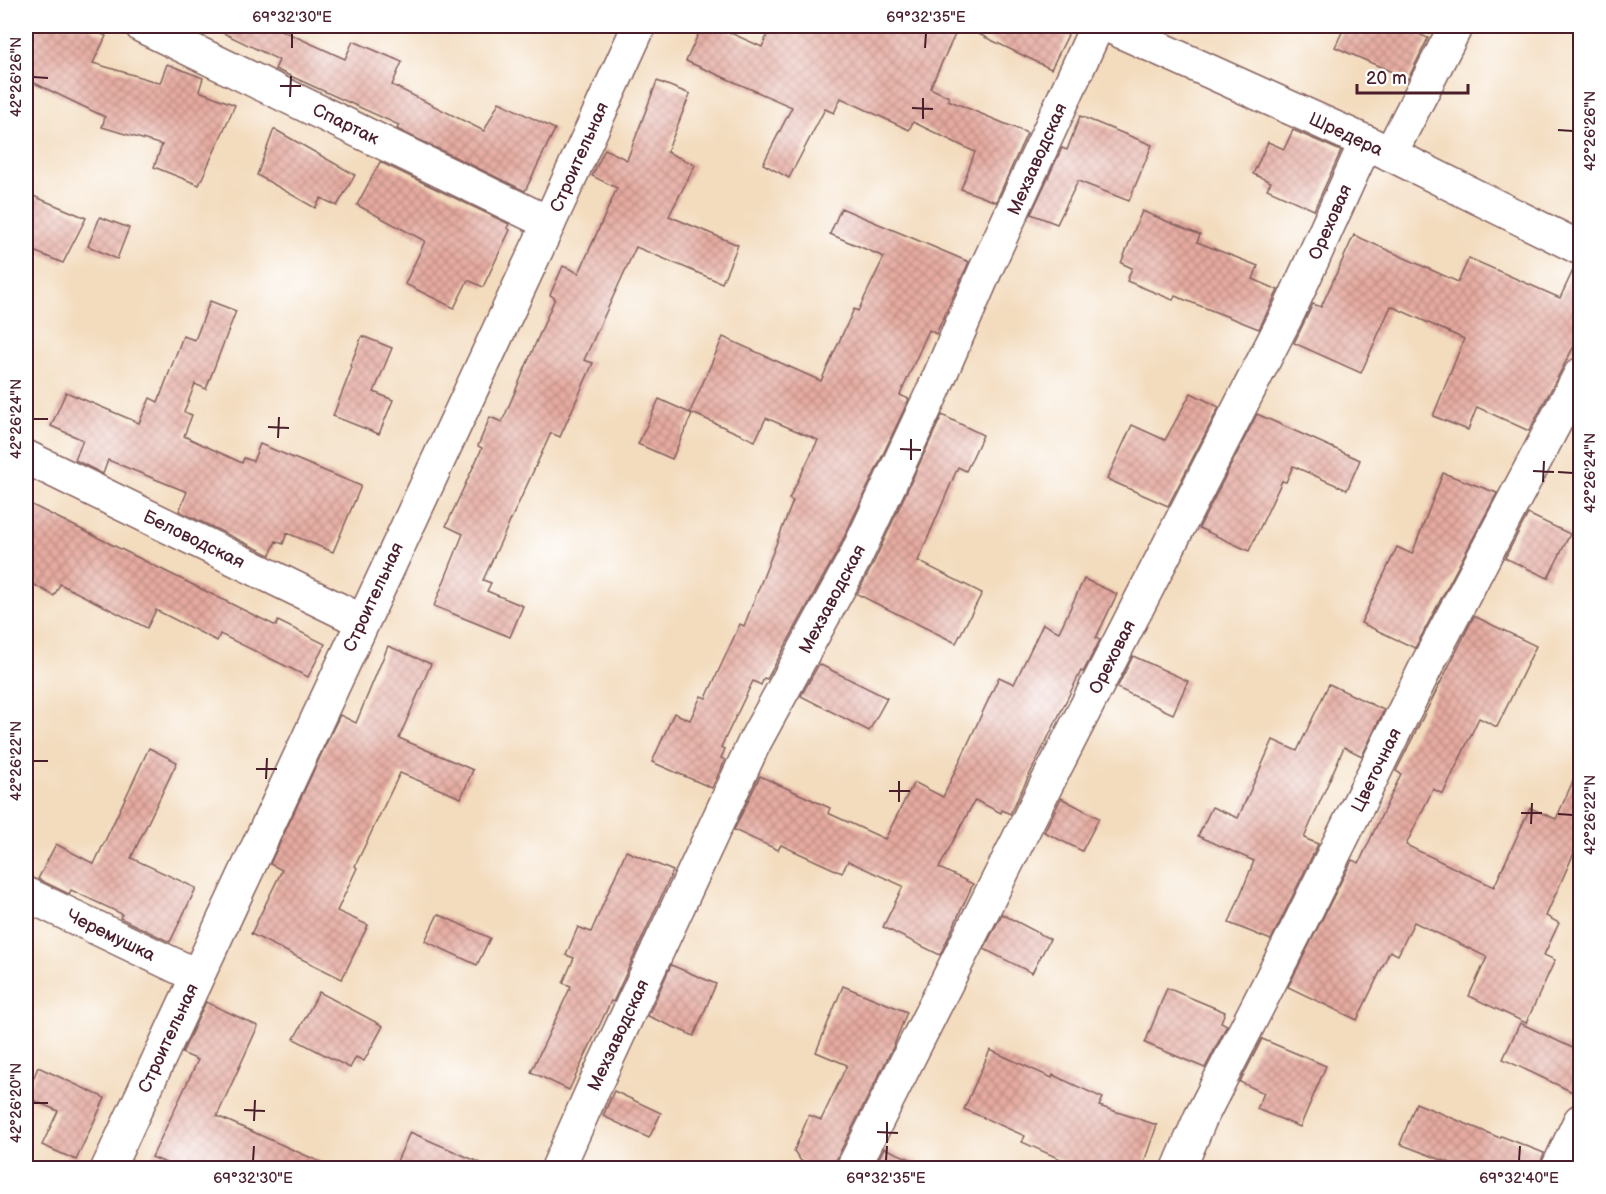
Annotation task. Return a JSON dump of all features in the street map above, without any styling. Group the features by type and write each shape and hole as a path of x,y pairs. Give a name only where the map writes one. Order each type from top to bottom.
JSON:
{"street":[{"name":"Спартак","path":"142,26 549,223"},
{"name":"Строительная","path":"108,1168 639,26"},
{"name":"Мехзаводская","path":"558,1168 755,741 855,558 934,390 985,271 1097,26"},
{"name":"Шредера","path":"1108,26 1378,148 1581,248"},
{"name":"Ореховая","path":"853,1168 1289,311 1378,148 1456,26"},
{"name":"Цветочная","path":"1179,1168 1200,1119 1300,923 1427,664 1581,375"},
{"name":"Беловодская","path":"26,457 362,621"},
{"name":"Черемушка","path":"26,894 197,976"},
{"path":"1557,1168 1581,1121"}],"building":[{"path":"26,26 85,26 106,36 93,63 160,83 167,64 203,78 199,91 235,105 199,185 154,167 162,145 102,127 105,117 26,79"},
{"path":"209,26 272,26 345,59 353,41 402,62 392,85 484,131 499,102 555,129 525,191 397,129 399,125 275,69 279,60"},
{"path":"702,26 715,26 762,47 771,26 959,26 930,88 949,97 948,100 1027,133 996,202 961,189 975,152 913,122 909,130 841,98 834,113 825,109 789,178 763,164 792,107 686,61"},
{"path":"962,26 1049,26 1068,35 1051,69"},
{"path":"1345,26 1401,26 1428,38 1408,79 1335,47"},
{"path":"657,81 690,94 667,152 695,165 669,216 738,245 722,283 636,247 584,360 593,363 560,437 551,433 483,580 491,583 487,591 523,606 510,637 434,606 463,534 446,526 482,448 478,446 490,417 502,422 555,298 550,295 563,266 579,273 617,188 592,176 605,149 627,160"},
{"path":"1080,116 1152,145 1129,201 1078,181 1057,224 1031,214 1062,148 1067,150"},
{"path":"274,129 355,175 337,206 321,198 315,208 257,175"},
{"path":"1293,130 1341,151 1314,210 1267,189 1271,182 1253,174 1268,142 1284,149"},
{"path":"380,162 509,224 507,228 510,230 483,287 468,280 454,308 405,284 425,241 357,205"},
{"path":"26,193 86,218 63,263 26,248"},
{"path":"841,208 969,262 936,334 929,330 900,395 909,399 838,550 767,679 764,678 761,685 753,681 721,747 725,749 721,758 725,760 712,788 652,762 674,713 690,720 701,696 706,698 740,624 744,626 793,501 789,499 818,440 766,418 755,441 690,412 723,337 821,381 854,309 858,311 884,257 830,234"},
{"path":"1142,211 1200,235 1197,242 1258,266 1253,279 1278,290 1259,329 1175,296 1173,300 1127,281 1132,268 1121,263"},
{"path":"100,217 129,228 117,259 88,246"},
{"path":"1354,235 1458,282 1469,258 1560,298 1575,266 1581,267 1581,352 1573,348 1529,431 1477,407 1468,430 1433,416 1464,339 1391,306 1361,373 1294,343 1313,304 1321,307"},
{"path":"210,301 236,311 206,389 195,384 184,412 192,415 184,436 242,463 244,458 253,461 260,444 361,486 333,552 287,533 283,544 276,541 270,555 179,511 187,492 108,460 103,474 75,460 83,440 51,426 66,392 139,423 150,398 158,402 183,336 195,340"},
{"path":"362,336 392,348 374,392 393,400 379,434 333,416"},
{"path":"1191,393 1219,407 1168,506 1107,479 1132,425 1165,440"},
{"path":"659,399 692,414 672,459 638,444"},
{"path":"1257,414 1360,460 1347,490 1293,466 1286,482 1282,481 1249,551 1199,528"},
{"path":"942,415 983,435 966,471 958,467 918,561 982,593 956,643 857,594"},
{"path":"1443,473 1497,493 1415,648 1361,623 1397,547 1412,554"},
{"path":"26,502 276,626 278,621 325,644 308,677 220,634 217,641 156,610 147,628 60,584 54,596 26,580"},
{"path":"1528,514 1570,534 1548,578 1505,558"},
{"path":"1084,579 1117,594 1096,638 1100,640 1083,672 1081,671 1010,814 1002,810 1001,813 975,800 939,868 973,884 940,955 883,927 903,886 848,861 842,873 781,845 778,850 734,830 760,776 830,808 828,813 885,839 914,782 943,797 999,677 1014,684 1043,624 1059,632"},
{"path":"1474,616 1536,646 1497,727 1479,718 1443,794 1433,789 1406,845 1494,887 1530,808 1556,819 1581,763 1581,837 1546,916 1559,923 1544,955 1555,960 1526,1023 1469,996 1487,957 1414,922 1398,955 1390,951 1357,1020 1288,987 1352,860 1359,863 1401,774 1396,771"},
{"path":"388,646 431,664 399,738 473,770 461,798 400,773 355,866 357,868 337,911 368,925 342,979 251,934 282,870 270,864 333,729 340,715 356,723"},
{"path":"1133,656 1188,681 1173,714 1117,688"},
{"path":"819,664 887,698 869,731 801,696"},
{"path":"1329,684 1384,710 1362,756 1344,747 1304,838 1318,844 1271,940 1229,923 1254,861 1198,836 1212,807 1238,818 1273,740 1297,751"},
{"path":"149,748 177,762 131,858 196,888 170,942 120,918 122,914 71,890 69,894 38,879 56,844 94,864"},
{"path":"1061,798 1099,818 1082,851 1044,832"},
{"path":"626,851 673,871 613,1002 611,1001 569,1090 531,1072 571,986 563,983 574,958 566,955 578,927 591,932"},
{"path":"438,914 490,938 477,965 425,941"},
{"path":"1002,914 1050,939 1032,973 984,949"},
{"path":"671,965 716,984 694,1036 648,1016"},
{"path":"843,986 907,1012 894,1045 834,1168 820,1168 801,1161 794,1151 809,1115 821,1120 847,1065 816,1052"},
{"path":"1167,988 1225,1012 1221,1022 1227,1025 1205,1068 1145,1043"},
{"path":"319,992 383,1026 364,1061 356,1057 350,1068 294,1039"},
{"path":"206,1002 258,1026 217,1116 334,1168 177,1168 152,1157 198,1060 182,1053"},
{"path":"1520,1023 1581,1052 1581,1096 1503,1059"},
{"path":"1262,1039 1326,1066 1300,1127 1257,1109 1264,1093 1240,1082"},
{"path":"990,1050 1103,1098 1099,1106 1157,1125 1142,1168 1080,1168 1022,1142 1025,1136 964,1109"},
{"path":"38,1067 105,1098 76,1160 42,1145 58,1111 26,1097"},
{"path":"614,1091 661,1113 649,1138 603,1116"},
{"path":"1416,1103 1500,1138 1501,1136 1544,1153 1539,1168 1463,1168 1400,1144"},
{"path":"410,1132 492,1168 394,1168"},
{"path":"884,1148 932,1168 874,1168"}]}
